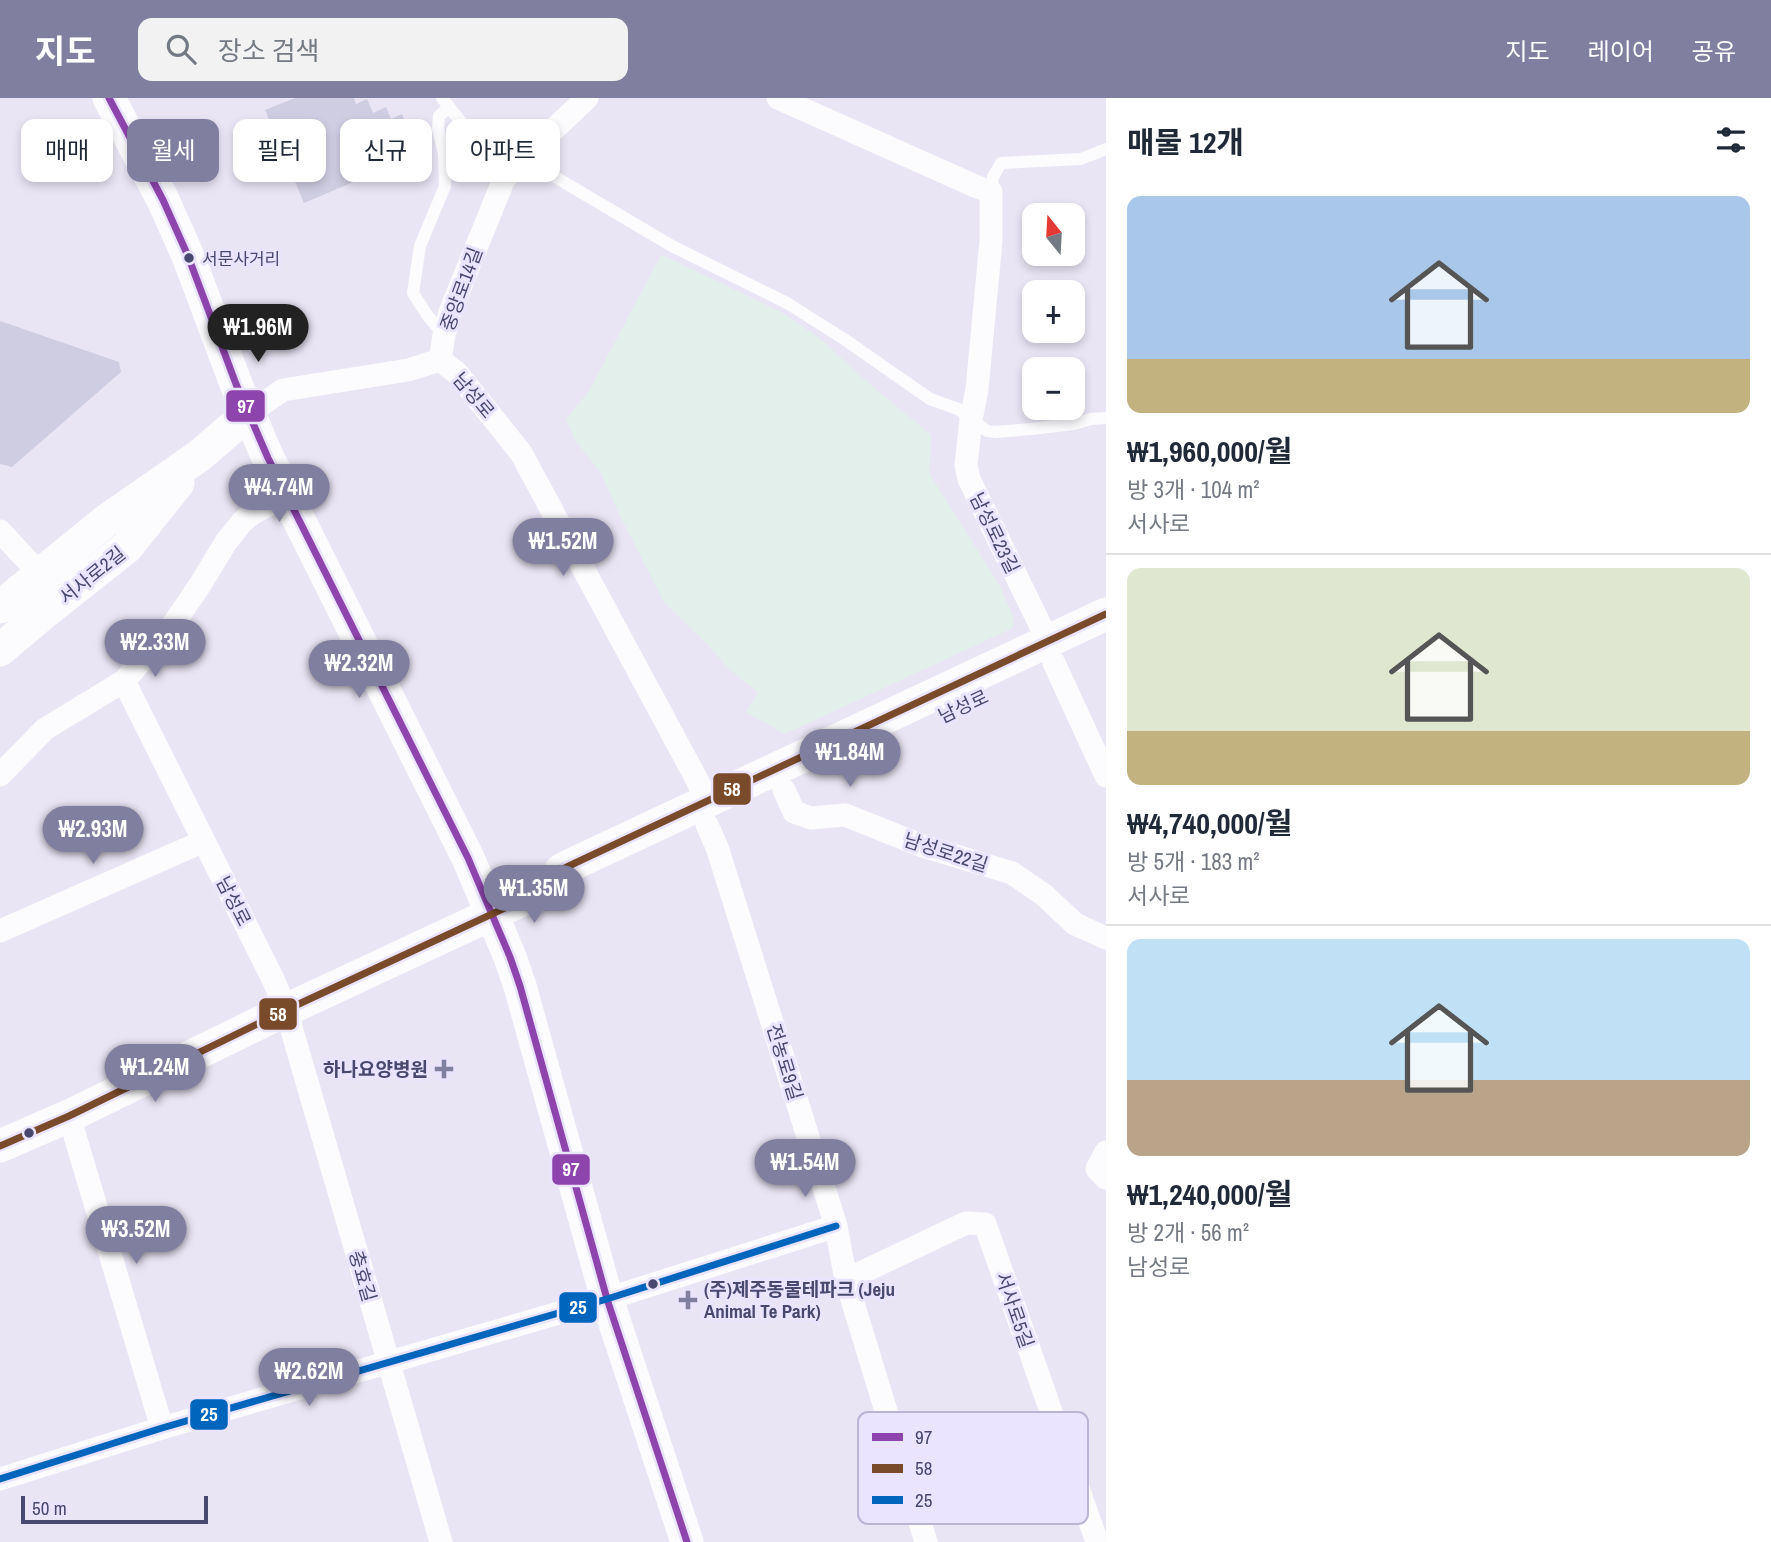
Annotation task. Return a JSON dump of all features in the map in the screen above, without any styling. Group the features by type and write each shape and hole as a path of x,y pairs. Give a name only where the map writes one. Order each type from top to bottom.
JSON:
{"street":[{"path":"109,98 163,200 188,256 268,458 432,785 492,914 520,986 607,1299 687,1542"},
{"name":"중앙로14길","path":"560,124 587,98"},
{"path":"778,98 992,192"},
{"name":"중앙로14길","path":"440,360 450,312 503,182"},
{"name":"남성로23길","path":"992,192 991,241 977,389 966,465 969,479 1106,776"},
{"path":"249,412 283,390 408,370 440,360"},
{"name":"남성로","path":"440,360 457,373 521,453 696,778 707,813"},
{"name":"서사로2길","path":"0,607 107,520 199,456 249,412"},
{"name":"서사로2길","path":"0,650 127,547 199,456"},
{"path":"0,775 46,729 124,681 174,623 226,542 242,522 287,495"},
{"path":"0,531 40,574"},
{"name":"남성로","path":"707,813 784,790 1051,652 1106,614"},
{"name":"남성로","path":"0,1146 69,1116 286,1010 552,886 570,890 707,813 1051,652 1106,639"},
{"name":"남성로","path":"124,681 286,1010"},
{"name":"남성로22길","path":"784,790 794,812 811,818 845,815 923,846 1012,873 1044,895 1075,924 1106,938"},
{"name":"전농로9길","path":"707,813 836,1226 846,1280 886,1412"},
{"path":"0,931 204,842"},
{"name":"충효길","path":"286,1010 435,1540"},
{"path":"69,1116 162,1428"},
{"path":"1106,1152 1097,1168 1106,1178"},
{"name":"서사로5길","path":"846,1280 966,1223 985,1224 1051,1412"},
{"path":"0,1479 162,1428 607,1299 836,1226"},
{"name":"서사로5길","path":"1088,1516 1096,1539"},
{"name":"전농로9길","path":"921,1524 926,1542"}],"lane":[{"path":"444,335 413,293 420,246 445,186 444,153 438,129 439,116 446,102 459,119"},
{"name":"남성로23길","path":"992,192 993,177 1001,163 1081,159 1106,149"},
{"path":"560,180 672,246 787,303 930,399 958,409 987,430 996,432 1106,418"}],"shaded area":[{"path":"662,255 781,312 822,340 931,435 929,473 1000,586 1014,619 1013,628 785,734 746,712 758,693 727,667 664,602 601,473 575,440 566,419 589,391"}],"building":[{"path":"295,98 354,98 356,104 367,99 373,113 386,107 391,119 340,119 340,182 353,182 304,203 295,182 326,182 326,119 269,119 265,110"},
{"path":"402,114 404,119 391,119"},
{"path":"0,321 119,362 121,372 12,467 0,464"}],"transit line":[{"name":"97","path":"109,98 163,200 188,256 236,384 268,458 468,858 510,957 607,1299 687,1542"},
{"name":"58","path":"0,1146 69,1116 286,1010 552,886 561,870 573,864 1106,614"},
{"name":"25","path":"0,1479 162,1428 607,1299 836,1226"}],"place":[{"name":"서문사거리","path":"189,258"},
{"name":"하나요양병원","path":"444,1069"},
{"name":"(주)제주동물테파크 (Jeju Animal Te Park)","path":"688,1300"}]}
